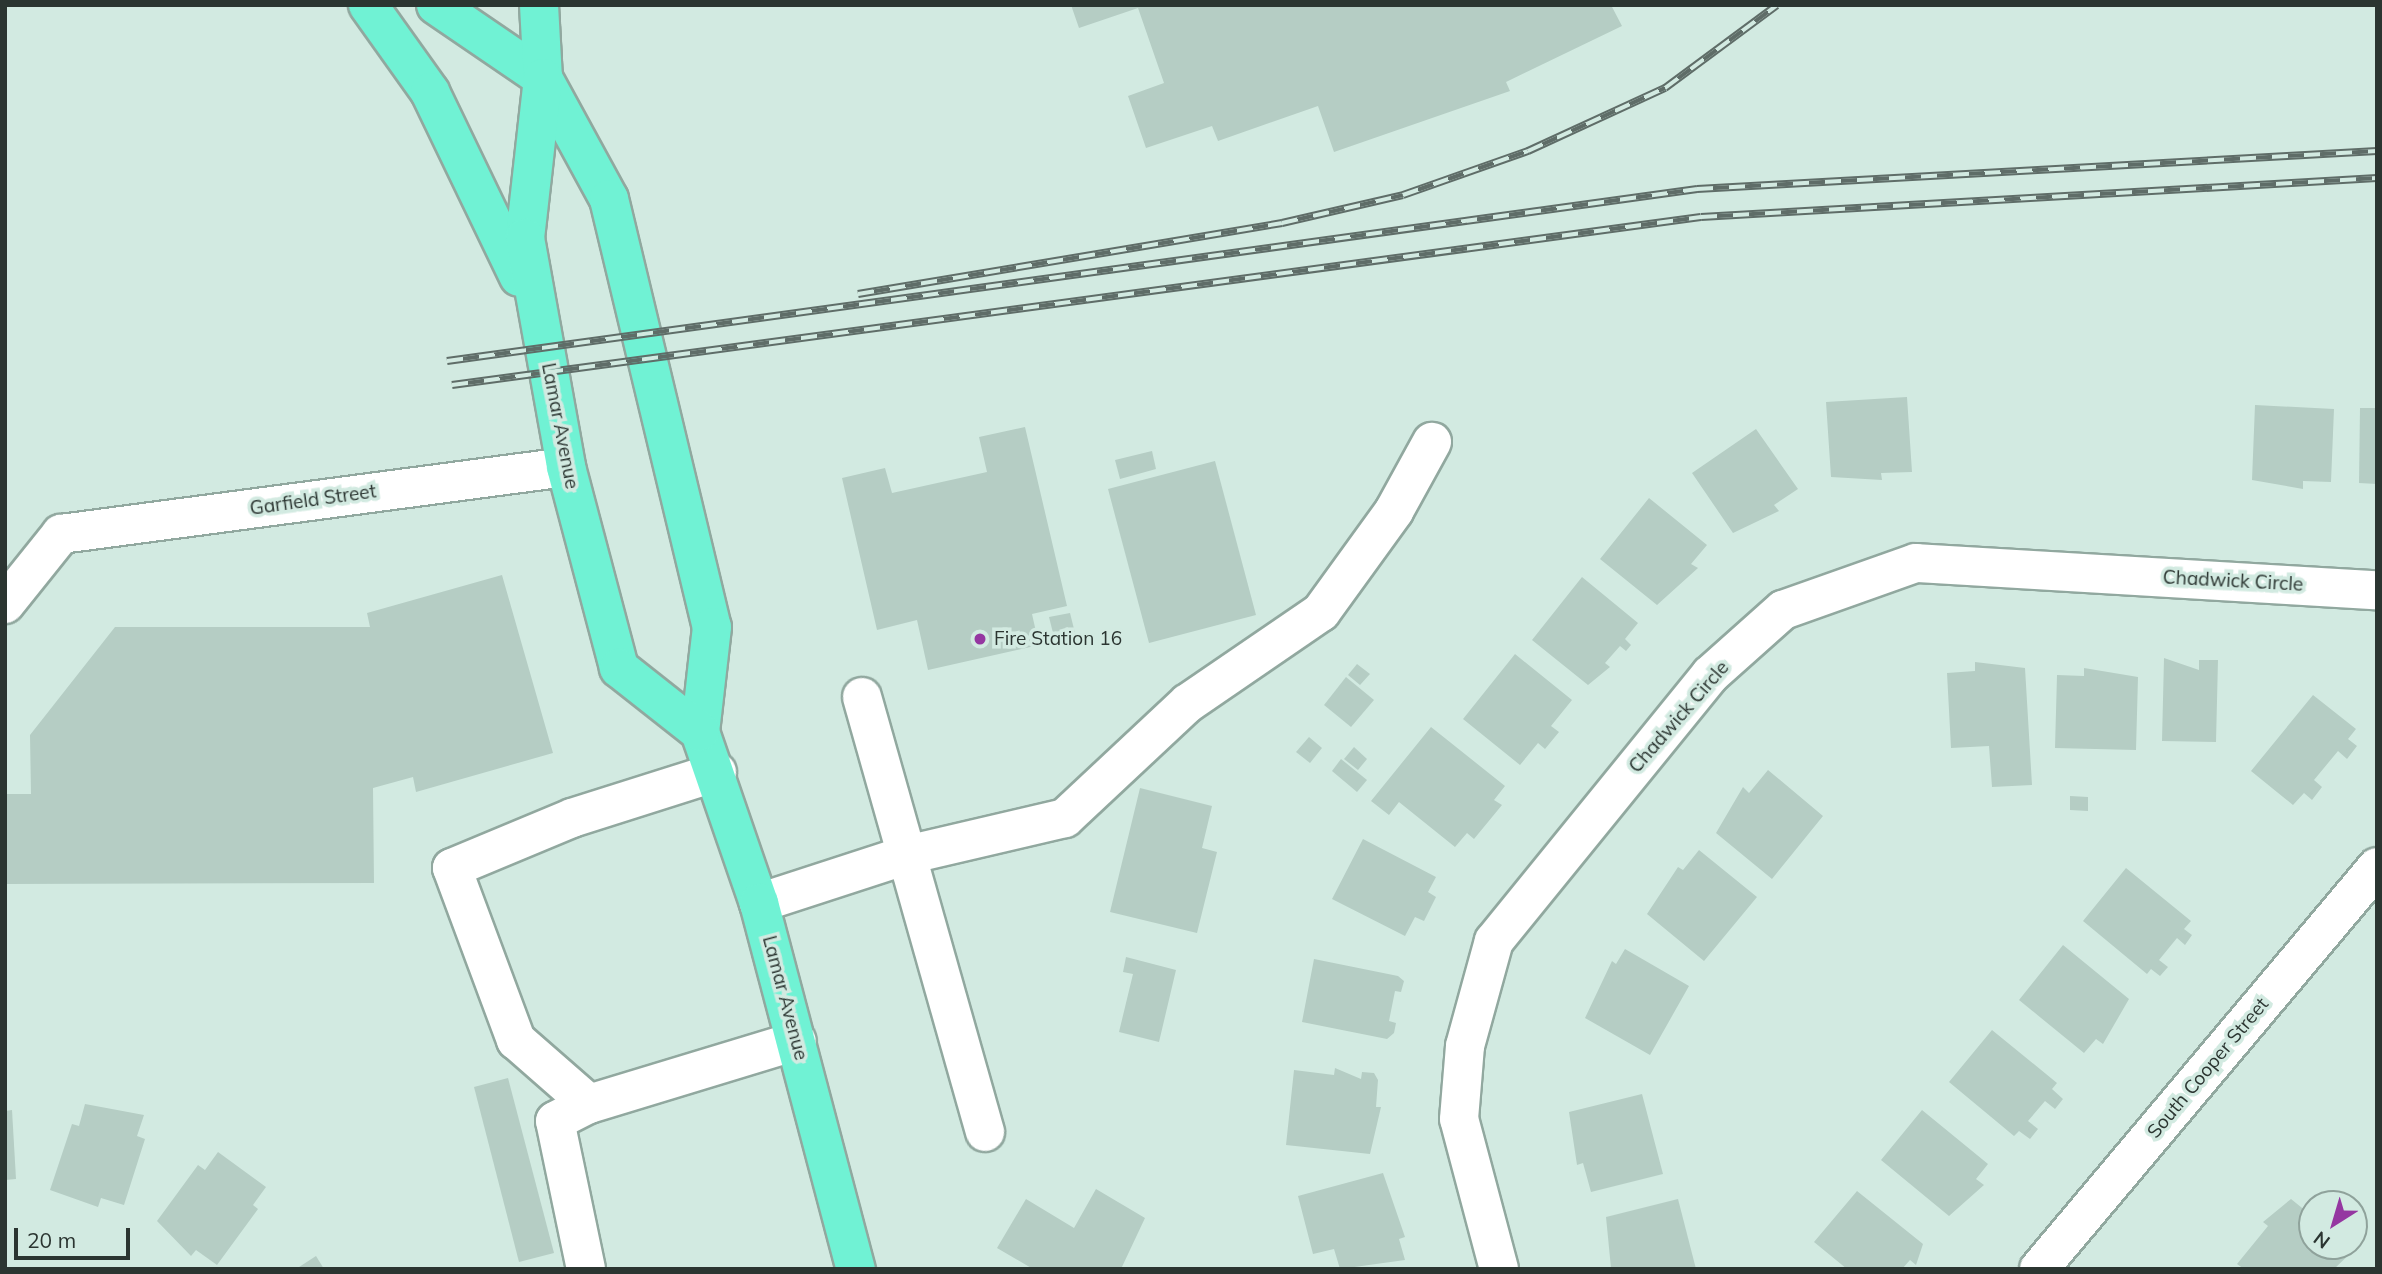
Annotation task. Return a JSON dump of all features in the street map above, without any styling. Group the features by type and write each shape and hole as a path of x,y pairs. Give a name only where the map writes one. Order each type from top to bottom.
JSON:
{"main road":[{"path":"368,5 430,92 540,324"},
{"path":"436,5 543,78"},
{"name":"Lamar Avenue","path":"539,5 543,78 525,238 566,467 618,668 700,732 717,772 759,903 856,1269"},
{"name":"Lamar Avenue","path":"543,78 609,200 712,627 700,732"}],"street":[{"path":"759,903 907,855 1065,818 1188,703 1321,612 1394,511 1432,442"},
{"name":"Garfield Street","path":"5,604 61,534 566,467"},
{"name":"Chadwick Circle","path":"1499,1269 1459,1119 1465,1046 1494,941 1710,675 1783,610 1916,563 2377,590"},
{"path":"862,696 985,1132"},
{"path":"589,1104 516,1040 452,867 572,818 717,772"},
{"name":"South Cooper Street","path":"2039,1269 2377,867"},
{"path":"586,1269 555,1121 589,1104 796,1041"}],"building":[{"path":"1071,5 1611,5 1622,26 1506,82 1510,91 1334,152 1318,106 1218,141 1212,126 1146,148 1128,96 1164,83 1138,8 1079,28"},
{"path":"1907,397 1912,472 1881,473 1882,480 1831,477 1826,402"},
{"path":"2255,405 2334,409 2331,482 2303,481 2303,489 2252,480"},
{"path":"2360,408 2377,408 2377,484 2359,483"},
{"path":"1025,427 1067,606 1032,614 1039,645 928,670 917,620 877,630 842,478 885,468 892,493 987,472 979,437"},
{"path":"1756,429 1798,489 1774,505 1779,511 1733,533 1692,473"},
{"path":"1152,451 1156,469 1120,479 1115,460"},
{"path":"1215,461 1256,615 1149,643 1108,489"},
{"path":"1649,498 1707,545 1691,564 1698,568 1657,605 1600,559"},
{"path":"502,575 553,753 416,792 413,777 373,788 374,883 5,884 5,794 31,794 30,735 115,627 370,627 367,613"},
{"path":"1582,577 1638,623 1625,639 1631,645 1626,651 1620,646 1605,663 1610,667 1588,685 1532,640"},
{"path":"1070,613 1075,633 1054,637 1049,617"},
{"path":"1515,654 1572,700 1551,726 1559,732 1545,749 1538,743 1520,765 1463,719"},
{"path":"2164,658 2199,670 2199,660 2218,660 2216,742 2162,741"},
{"path":"1975,662 2025,668 2032,785 1992,787 1989,746 1951,748 1947,673 1975,671"},
{"path":"1357,664 1370,674 1360,685 1348,675"},
{"path":"2084,668 2138,677 2136,750 2055,748 2057,675 2084,676"},
{"path":"1346,677 1374,700 1351,727 1324,705"},
{"path":"2313,695 2356,729 2348,739 2357,746 2347,759 2338,751 2314,780 2322,787 2312,800 2304,793 2293,805 2251,771"},
{"path":"1431,727 1505,786 1494,800 1502,805 1474,839 1467,833 1455,847 1399,802 1389,815 1371,801"},
{"path":"1309,737 1322,748 1310,763 1296,752"},
{"path":"1354,747 1367,759 1358,770 1344,759"},
{"path":"1341,759 1367,780 1357,792 1332,771"},
{"path":"1768,770 1823,816 1772,879 1716,833 1743,787 1749,793"},
{"path":"1140,788 1212,806 1202,848 1217,852 1197,933 1110,912"},
{"path":"2070,796 2088,797 2088,811 2070,810"},
{"path":"1363,839 1436,877 1428,892 1436,897 1424,921 1415,917 1405,936 1332,899"},
{"path":"1699,850 1757,897 1704,961 1647,914 1678,867 1683,870"},
{"path":"2126,868 2191,921 2184,929 2192,935 2185,945 2177,938 2159,960 2168,967 2160,976 2151,969 2147,974 2083,921"},
{"path":"2063,945 2129,999 2103,1044 2096,1039 2084,1053 2019,1000"},
{"path":"1625,949 1689,986 1650,1055 1585,1018 1612,961 1616,964"},
{"path":"1126,957 1176,970 1159,1042 1119,1032 1133,974 1123,972"},
{"path":"1314,959 1398,976 1404,981 1401,992 1395,991 1389,1021 1396,1023 1394,1033 1387,1039 1302,1022"},
{"path":"1992,1030 2057,1083 2052,1089 2063,1099 2055,1109 2045,1101 2028,1121 2038,1129 2030,1139 2019,1131 2014,1136 1949,1082"},
{"path":"1335,1068 1361,1079 1362,1072 1374,1073 1378,1080 1376,1107 1381,1107 1370,1154 1286,1145 1294,1070 1334,1075"},
{"path":"508,1078 554,1253 519,1262 474,1087"},
{"path":"1642,1094 1663,1174 1591,1192 1583,1163 1577,1165 1569,1112"},
{"path":"85,1104 144,1115 137,1136 145,1139 124,1205 101,1198 98,1207 50,1190 72,1124 79,1126"},
{"path":"12,1110 16,1179 5,1180 5,1111"},
{"path":"1922,1110 1988,1164 1976,1179 1984,1185 1949,1216 1881,1160"},
{"path":"218,1152 266,1187 253,1205 258,1209 217,1265 196,1250 191,1256 157,1221 198,1165 205,1170"},
{"path":"1383,1173 1405,1237 1399,1239 1405,1260 1340,1269 1334,1249 1313,1254 1298,1196"},
{"path":"1096,1189 1145,1218 1121,1269 1033,1269 997,1248 1026,1199 1074,1228"},
{"path":"1857,1191 1923,1244 1916,1265 1910,1260 1902,1269 1847,1269 1814,1242"},
{"path":"1678,1199 1696,1269 1611,1268 1606,1217"},
{"path":"2291,1199 2298,1205 2298,1260 2343,1260 2334,1269 2244,1269 2237,1264 2268,1226 2263,1222"},
{"path":"316,1256 324,1269 296,1269"}],"railway":[{"path":"858,294 1282,223 1403,195 1528,151 1665,88 1777,5"},
{"path":"447,361 1697,189 2377,151"},
{"path":"452,385 1701,217 2377,178"}],"place":[{"name":"Fire Station 16","path":"980,639"}]}
